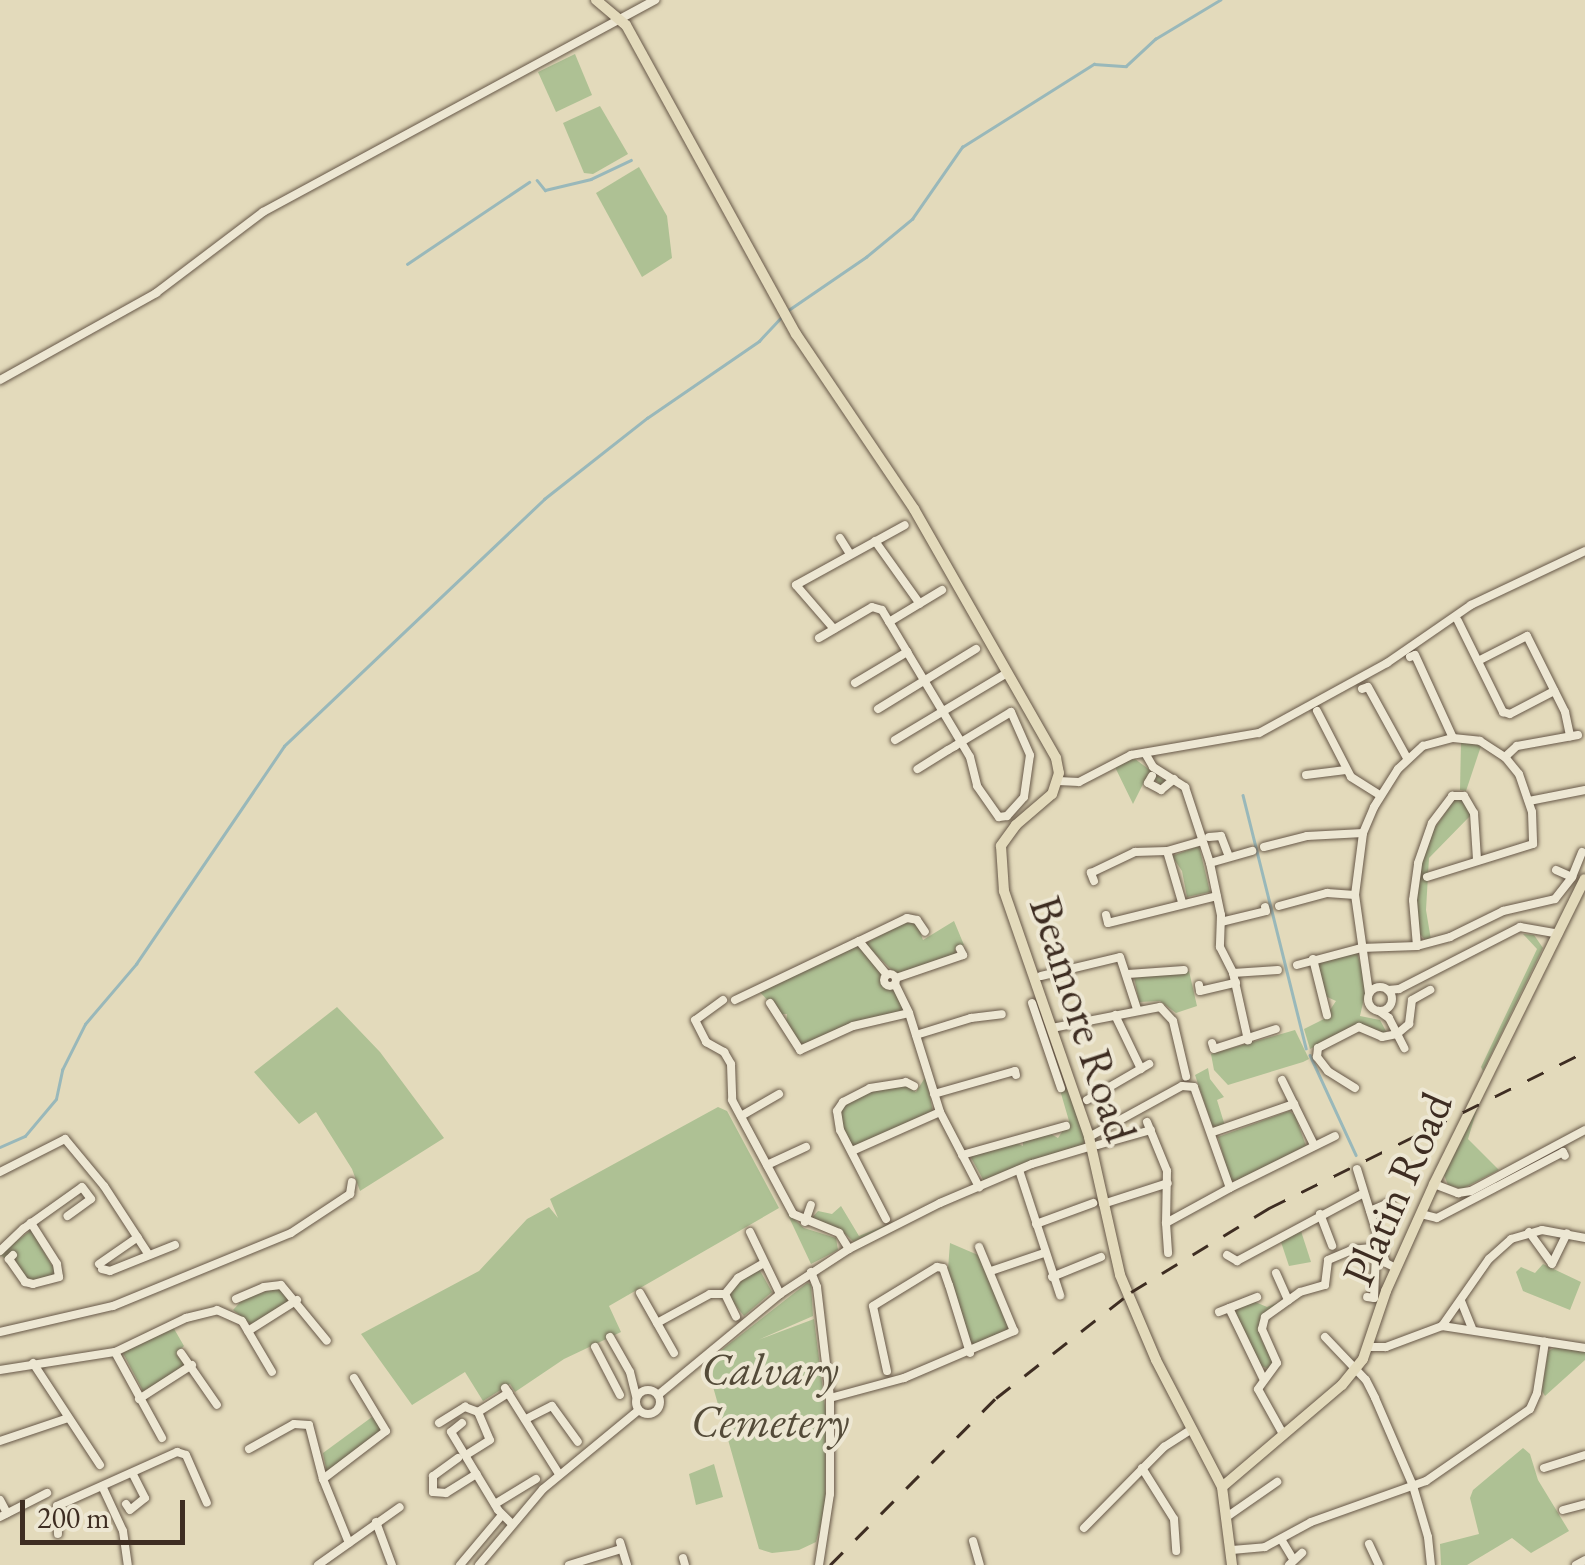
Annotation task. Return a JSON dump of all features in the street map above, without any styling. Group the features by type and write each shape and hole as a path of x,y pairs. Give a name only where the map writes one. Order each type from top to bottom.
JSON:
{"main road":[{"path":"596,0 623,21 796,334 914,510 1056,758 1058,781"},
{"name":"Beamore Road","path":"1058,781 1049,798 1006,836 999,862 1004,891 1052,1028 1063,1081 1093,1143 1098,1204 1111,1250 1130,1300 1222,1486 1232,1565"},
{"name":"Platin Road","path":"1222,1486 1356,1370 1369,1347 1396,1268 1434,1184 1585,879"}],"street":[{"path":"0,380 156,293 263,212 425,122 623,21 655,0"},
{"path":"834,629 796,585 904,524"},
{"path":"840,538 850,554"},
{"path":"875,541 920,604"},
{"path":"1058,781 1078,782 1113,762 1144,752 1259,733 1387,663 1470,605 1585,550"},
{"path":"889,622 942,590"},
{"path":"818,638 878,607 889,622 942,711 961,742 972,760 977,786 996,816 1007,816 1024,798 1031,772 1027,741 1012,712 961,742 917,769"},
{"path":"1458,621 1506,714 1554,691"},
{"path":"1478,660 1527,636 1574,735 1516,746 1505,757"},
{"path":"878,709 976,649"},
{"path":"855,683 907,652"},
{"path":"1410,658 1415,655 1452,738"},
{"path":"894,740 1007,673"},
{"path":"1362,689 1368,687 1407,758"},
{"path":"1317,711 1327,722 1346,770 1360,786 1380,795"},
{"path":"1404,1048 1389,1018 1384,992 1360,948 1355,896 1363,833 1380,795 1407,758 1430,743 1452,738 1482,742 1505,757 1519,774 1529,801 1530,847 1427,878"},
{"path":"1144,752 1153,768 1185,787 1206,839 1221,922 1219,946 1233,973 1248,1040"},
{"path":"1306,774 1346,770"},
{"path":"1152,776 1148,783 1161,790 1174,779"},
{"path":"1529,801 1585,790"},
{"path":"1417,946 1413,900 1418,863 1432,823 1452,796 1464,796 1474,813 1477,860"},
{"path":"1264,847 1307,836 1363,833"},
{"path":"1094,881 1091,872 1135,852 1167,851 1221,836 1229,858"},
{"path":"1167,851 1182,902"},
{"path":"1210,863 1252,851"},
{"path":"1297,965 1360,948 1417,946 1450,937 1510,908 1546,904 1560,896 1582,852"},
{"path":"1438,865 1440,876"},
{"path":"1556,870 1572,877"},
{"path":"1279,906 1325,894 1355,896"},
{"path":"1106,915 1108,923 1217,896"},
{"path":"1221,922 1266,912 1265,906"},
{"path":"742,1000 907,918 917,920 925,932"},
{"path":"1389,1018 1368,1004 1369,993 1399,988 1516,928 1558,934"},
{"path":"1534,928 1546,939 1548,954"},
{"path":"859,941 892,979 910,1012 940,1112 979,1187"},
{"path":"892,979 963,955 960,949"},
{"path":"1042,976 1116,956 1128,974 1137,1009"},
{"path":"1314,959 1327,1016"},
{"path":"1128,974 1184,970"},
{"path":"1233,973 1278,970"},
{"path":"1199,985 1200,991 1236,984"},
{"path":"1355,1088 1328,1072 1317,1056 1318,1048 1358,1027 1382,1037 1397,1034 1408,1024 1412,1000 1430,990"},
{"path":"1379,1011 1384,992"},
{"path":"723,1000 694,1020 706,1042 724,1052 731,1064 731,1094 740,1116 793,1214 838,1233 849,1249"},
{"path":"1324,1002 1335,1000"},
{"path":"770,1002 800,1050 852,1026 910,1012"},
{"path":"1052,1028 1155,1007 1168,1012 1186,1076"},
{"path":"1031,1009 1063,1081"},
{"path":"916,1035 985,1012 1002,1014"},
{"path":"1086,1100 1145,1067 1115,1015"},
{"path":"1212,1043 1214,1050 1271,1032"},
{"path":"934,1094 1014,1071 1016,1075"},
{"path":"1282,1080 1314,1145"},
{"path":"886,1220 838,1124 840,1105 878,1086 906,1082 914,1086"},
{"path":"1093,1143 1187,1085 1196,1091 1230,1188"},
{"path":"740,1116 779,1094"},
{"path":"1213,1132 1294,1104"},
{"path":"852,1152 940,1112"},
{"path":"962,1155 1055,1133 1066,1126"},
{"path":"638,1405 655,1412 658,1395 780,1294 849,1249 1019,1170 1149,1126 1168,1183 1168,1254"},
{"path":"1421,1214 1437,1218 1585,1130"},
{"path":"1166,1223 1335,1136"},
{"path":"0,1172 64,1138 149,1255"},
{"path":"767,1165 806,1147"},
{"path":"1434,1184 1463,1193 1563,1152 1565,1156"},
{"path":"1019,1170 1060,1295"},
{"path":"1356,1170 1386,1263 1396,1268"},
{"path":"0,1332 113,1306 291,1234 348,1195 352,1182"},
{"path":"1036,1224 1168,1183"},
{"path":"0,1251 31,1223 86,1184 95,1197 68,1216"},
{"path":"1227,1255 1236,1261 1364,1193"},
{"path":"1370,1211 1391,1202"},
{"path":"805,1222 811,1205"},
{"path":"1320,1214 1332,1246"},
{"path":"13,1255 8,1259 25,1282 33,1284 59,1277 57,1264 31,1223"},
{"path":"750,1232 780,1294"},
{"path":"1530,1232 1552,1264 1567,1233"},
{"path":"1442,1326 1500,1247 1530,1232 1567,1233 1585,1238"},
{"path":"138,1237 100,1266 110,1270 174,1245"},
{"path":"830,1398 904,1378 1014,1331 979,1246"},
{"path":"1283,1434 1258,1394 1264,1378 1277,1363 1263,1322 1269,1312 1326,1285 1330,1257 1369,1248 1376,1254 1377,1280 1374,1298 1367,1297"},
{"path":"991,1271 1044,1253"},
{"path":"1052,1277 1101,1258"},
{"path":"656,1323 710,1294 724,1294 738,1278 764,1262"},
{"path":"887,1371 873,1306 937,1267 942,1268 949,1285 970,1352"},
{"path":"1276,1273 1288,1300"},
{"path":"812,1274 830,1398 830,1494 819,1565"},
{"path":"236,1298 277,1284 297,1300 327,1341"},
{"path":"640,1293 674,1352"},
{"path":"724,1294 736,1317"},
{"path":"1219,1312 1257,1297"},
{"path":"248,1331 297,1300"},
{"path":"1461,1300 1473,1330"},
{"path":"1229,1308 1264,1378"},
{"path":"0,1370 116,1352 212,1310 234,1314 272,1372"},
{"path":"1369,1347 1386,1347 1442,1326 1585,1348"},
{"path":"1325,1336 1375,1398 1413,1486 1428,1536 1430,1565"},
{"path":"610,1337 630,1372 647,1390 658,1395"},
{"path":"1232,1550 1259,1548 1322,1518 1413,1486 1530,1409 1538,1394 1545,1342"},
{"path":"594,1347 620,1395"},
{"path":"116,1352 162,1438"},
{"path":"182,1352 217,1406"},
{"path":"602,1362 619,1352"},
{"path":"33,1363 100,1465"},
{"path":"139,1399 192,1366"},
{"path":"630,1372 638,1405"},
{"path":"322,1479 386,1431 354,1378"},
{"path":"478,1412 506,1390 560,1474"},
{"path":"479,1565 560,1474 638,1405 647,1390"},
{"path":"526,1418 552,1406 578,1442"},
{"path":"439,1423 465,1408 478,1412 490,1440 433,1476 433,1492 446,1493 477,1474"},
{"path":"0,1441 68,1418"},
{"path":"462,1422 451,1432 462,1456 512,1524"},
{"path":"249,1449 294,1424 306,1424 314,1436 322,1479 349,1543"},
{"path":"1084,1528 1142,1468 1192,1429"},
{"path":"58,1534 55,1509 184,1452 208,1503"},
{"path":"1544,1468 1585,1455"},
{"path":"1142,1468 1174,1519 1176,1552"},
{"path":"126,1504 130,1510 145,1498 132,1472"},
{"path":"495,1504 536,1479"},
{"path":"1228,1516 1238,1514 1277,1482"},
{"path":"102,1488 123,1531 128,1565"},
{"path":"0,1500 3,1515 47,1493"},
{"path":"1563,1510 1585,1504"},
{"path":"319,1565 400,1506"},
{"path":"460,1565 502,1515"},
{"path":"376,1522 392,1565"},
{"path":"1281,1538 1291,1562 1302,1553"},
{"path":"973,1542 980,1565"},
{"path":"1368,1544 1379,1565"},
{"path":"569,1565 620,1545 627,1565"},
{"path":"1576,1565 1585,1560"}],"green space":[{"path":"575,54 592,95 556,112 538,72"},
{"path":"600,106 628,154 593,174 584,173 563,123"},
{"path":"639,167 667,216 672,258 642,277 596,193"},
{"path":"1461,741 1481,746 1466,791 1460,790"},
{"path":"1135,759 1166,782 1161,785 1148,774 1133,804 1114,765"},
{"path":"1455,799 1464,799 1471,815 1429,858 1426,910 1431,940 1426,941 1420,934 1416,902 1420,865 1429,836"},
{"path":"1199,846 1210,892 1187,897 1182,871 1172,856"},
{"path":"906,921 917,923 923,940 954,921 964,945 955,949 956,954 897,975 865,944"},
{"path":"1523,934 1534,935 1543,948 1483,1071 1481,1067 1537,949"},
{"path":"858,946 883,974 885,986 894,989 904,1011 802,1047 786,1024 787,1014 780,1014 759,991"},
{"path":"1357,953 1367,985 1360,1016 1380,1020 1388,1035 1361,1024 1310,1049 1304,1029 1324,1019 1336,1001 1325,996 1318,962"},
{"path":"1189,971 1197,1006 1176,1013 1160,1001 1139,1002 1134,977"},
{"path":"337,1007 380,1052 444,1138 360,1191 352,1169 316,1112 299,1124 254,1072"},
{"path":"1295,1030 1309,1059 1303,1062 1228,1085 1214,1070 1211,1054"},
{"path":"1208,1068 1210,1079 1224,1097 1217,1100 1225,1126 1217,1128 1212,1125 1195,1075"},
{"path":"926,1076 933,1112 853,1147 840,1126 842,1107 876,1089 903,1084 916,1092"},
{"path":"1067,1088 1084,1130 1084,1146 985,1183 969,1154 1016,1143 1023,1146 1023,1141 1051,1134 1058,1138 1069,1121 1060,1090"},
{"path":"718,1107 727,1111 779,1208 609,1306 621,1332 564,1359 515,1392 510,1384 483,1401 465,1372 412,1405 361,1334 479,1271 527,1219 549,1207 558,1218 550,1199"},
{"path":"1477,1109 1468,1139 1499,1170 1462,1189 1448,1185 1444,1175"},
{"path":"1289,1111 1295,1115 1306,1146 1238,1181 1230,1180 1218,1137"},
{"path":"841,1206 859,1236 896,1221 854,1242 843,1232 811,1219 818,1211 832,1214"},
{"path":"787,1213 804,1228 836,1238 838,1250 811,1264"},
{"path":"1300,1228 1311,1262 1289,1266 1280,1239"},
{"path":"31,1230 57,1274 37,1282 25,1279 11,1252 4,1258 0,1254"},
{"path":"950,1243 978,1255 1010,1329 974,1345 970,1341 948,1269"},
{"path":"1543,1264 1581,1282 1570,1310 1523,1291 1516,1272 1521,1267 1535,1273"},
{"path":"759,1269 772,1292 744,1316 729,1297 738,1283"},
{"name":"Calvary Cemetery","path":"807,1283 811,1284 813,1316 758,1340 814,1319 826,1414 825,1509 816,1542 799,1550 772,1553 759,1549 706,1362"},
{"path":"281,1287 291,1301 252,1325 233,1310 244,1298"},
{"path":"1253,1301 1267,1307 1280,1302 1259,1322 1261,1339 1274,1363 1269,1369 1261,1366 1234,1311"},
{"path":"173,1327 184,1346 176,1354 186,1367 143,1391 123,1353"},
{"path":"1556,1347 1585,1352 1585,1360 1545,1396 1542,1391 1548,1351"},
{"path":"372,1417 383,1432 327,1474 323,1453"},
{"path":"1523,1448 1530,1454 1538,1480 1569,1531 1531,1553 1512,1538 1467,1565 1441,1565 1440,1544 1479,1534 1470,1498 1473,1490"},
{"path":"714,1464 723,1497 696,1505 689,1474"}],"waterway":[{"path":"787,311 866,257 912,219 962,147 1094,64 1126,66 1155,39 1220,0"},
{"path":"537,180 545,190 591,179 631,160"},
{"path":"407,264 529,182"},
{"path":"0,1147 25,1136 56,1099 62,1070 85,1024 136,964 284,746 544,499 647,418 759,341 781,317"},
{"path":"1243,795 1306,1048"},
{"path":"1310,1055 1356,1155"}],"railway":[{"path":"830,1565 996,1398 1131,1292 1269,1208 1585,1052"}]}
